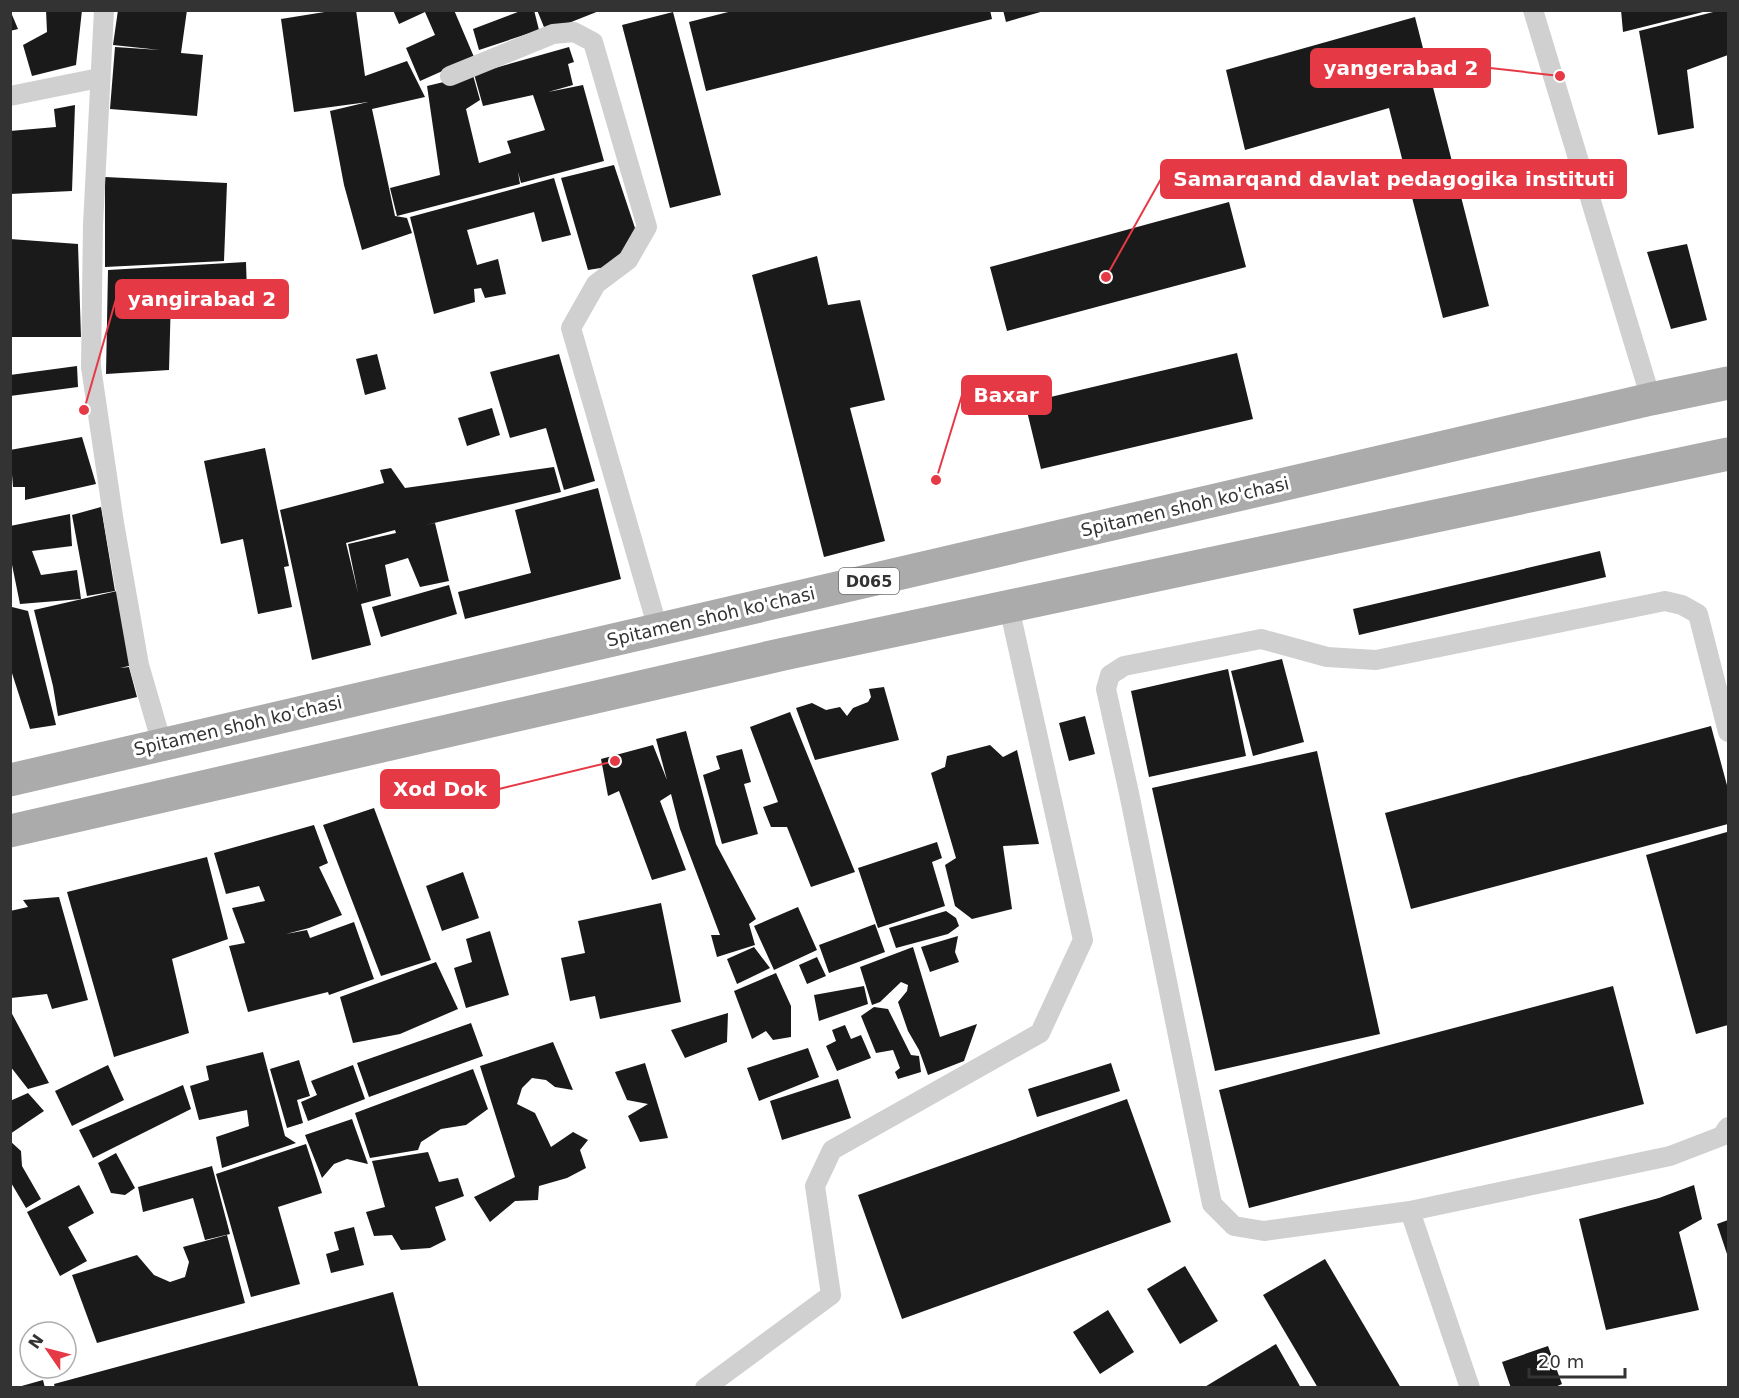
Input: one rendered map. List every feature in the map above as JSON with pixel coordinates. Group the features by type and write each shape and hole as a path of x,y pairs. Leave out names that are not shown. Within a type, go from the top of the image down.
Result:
{"main road":[{"name":"Spitamen shoh ko'chasi","path":"10,780 1728,383"},
{"path":"10,831 773,657 1728,454"}],"lane":[{"path":"104,10 93,225 91,368 114,523 139,665 162,744"},
{"path":"1533,10 1651,399"},
{"path":"450,76 553,34 574,32 593,42 647,227 628,260 596,284 571,328 658,629"},
{"path":"10,96 99,78"},
{"path":"1728,732 1698,614 1682,605 1665,601 1376,660 1327,657 1262,639 1124,666 1110,675 1106,689 1212,1204 1234,1226 1264,1231 1410,1210 1670,1156 1722,1136 1728,1127"},
{"path":"705,1388 831,1296 816,1186 832,1150 1040,1033 1083,940 1009,607"},
{"path":"1410,1210 1470,1388"}],"building":[{"path":"10,10 18,29 10,31"},
{"path":"46,10 82,10 76,65 32,76 23,45 47,32"},
{"path":"118,10 187,10 181,53 203,55 197,116 110,109 115,47 160,50 113,45"},
{"path":"337,10 356,10 365,76 407,61 425,97 372,109 395,216 407,218 412,233 362,250 344,185 330,111 368,102 294,112 281,19"},
{"path":"393,10 454,10 474,57 420,81 406,48 435,35 425,12 399,24"},
{"path":"523,10 534,10 539,30 479,50 473,29"},
{"path":"537,10 599,10 599,11 546,32"},
{"path":"736,10 990,10 992,19 706,91 689,22"},
{"path":"1003,10 1044,10 1044,11 1006,22"},
{"path":"1621,10 1707,10 1707,11 1623,32"},
{"path":"1728,10 1728,55 1687,70 1694,128 1658,135 1639,31"},
{"path":"673,12 721,195 670,208 622,25"},
{"path":"1415,17 1489,306 1443,318 1389,108 1245,150 1226,70"},
{"path":"569,47 574,62 568,64 573,85 548,92 583,85 604,161 521,183 518,172 520,184 397,216 390,188 440,175 427,86 473,75 480,100 466,109 479,163 511,153 507,141 545,130 533,95 483,106 474,74"},
{"path":"75,105 72,191 10,194 10,131 56,127 54,109"},
{"path":"614,165 638,237 613,266 588,270 561,178"},
{"path":"105,177 227,183 224,261 105,267"},
{"path":"554,178 571,235 542,242 534,212 467,230 477,265 498,259 506,294 485,298 481,288 474,289 475,302 434,314 410,217"},
{"path":"1229,202 1246,267 1007,331 990,267"},
{"path":"10,239 78,244 81,337 10,337"},
{"path":"1687,244 1707,320 1671,329 1647,252"},
{"path":"817,256 828,305 860,300 885,400 850,408 885,541 824,557 752,275"},
{"path":"246,262 247,293 171,296 169,370 106,374 108,270"},
{"path":"1237,353 1253,419 1041,469 1025,403"},
{"path":"377,354 386,389 365,395 356,359"},
{"path":"559,354 595,481 564,490 546,428 510,438 490,372"},
{"path":"77,366 78,387 10,396 10,375"},
{"path":"492,408 500,435 467,446 458,418"},
{"path":"82,437 96,484 25,500 25,487 13,487 10,450"},
{"path":"265,448 289,566 284,567 292,607 258,614 243,539 221,544 204,461"},
{"path":"554,467 561,492 426,525 435,523 449,581 420,587 408,558 385,565 391,596 361,604 371,645 312,660 280,510 384,483 380,470 391,468 405,488","holes":["395,530 396,533 348,544 358,593 346,543"]},
{"path":"598,488 621,579 465,619 458,592 531,573 515,510"},
{"path":"101,507 115,591 87,596 72,515"},
{"path":"70,514 72,546 32,551 41,575 77,570 81,599 20,604 10,555 10,526"},
{"path":"1600,551 1606,577 1359,635 1353,609"},
{"path":"449,585 457,614 381,637 372,607"},
{"path":"117,591 133,665 120,668 129,667 137,697 58,716 34,610"},
{"path":"10,608 28,611 56,725 30,729 10,667"},
{"path":"1282,659 1304,742 1253,756 1231,671"},
{"path":"1228,669 1246,756 1149,777 1131,691"},
{"path":"884,687 899,740 815,760 796,708 812,703 826,710 840,707 847,716 853,708 868,702 871,697 869,689"},
{"path":"790,712 855,872 811,887 787,827 771,827 763,807 778,802 750,727"},
{"path":"1085,716 1095,754 1069,761 1059,723"},
{"path":"1711,726 1728,789 1728,824 1411,909 1385,813"},
{"path":"686,731 716,844 756,919 749,924 755,945 717,957 711,935 720,935 680,829 671,794 660,801 686,870 652,880 619,791 608,796 601,759 653,745 667,780 656,739"},
{"path":"990,745 1003,757 1017,750 1039,844 1003,846 1012,909 972,919 955,906 945,865 956,858 931,773 945,767 947,756"},
{"path":"742,749 751,782 744,784 758,834 722,844 703,775 720,769 716,756"},
{"path":"1317,751 1380,1034 1215,1071 1152,788"},
{"path":"374,808 431,960 381,976 323,825"},
{"path":"314,825 328,863 319,867 342,915 286,934 307,930 310,938 354,922 374,979 329,995 328,992 248,1012 229,946 245,943 232,908 265,901 259,886 226,894 214,853"},
{"path":"1727,832 1728,1025 1696,1034 1646,855"},
{"path":"937,842 942,858 932,862 945,906 878,928 858,868"},
{"path":"207,857 228,939 172,959 189,1033 114,1057 67,892"},
{"path":"463,872 479,918 442,931 426,886"},
{"path":"59,897 88,1000 52,1009 47,994 11,998 10,911 28,907 23,900"},
{"path":"661,903 681,1002 600,1019 595,996 570,1001 561,958 585,953 578,921"},
{"path":"798,907 817,950 774,970 754,926"},
{"path":"946,911 956,918 959,926 948,934 896,948 889,928"},
{"path":"875,924 885,952 829,973 819,945"},
{"path":"490,931 509,995 466,1008 454,968 472,962 466,939"},
{"path":"958,936 955,952 959,962 930,972 921,947"},
{"path":"754,947 770,968 737,984 727,959"},
{"path":"913,947 940,1037 977,1024 964,1061 928,1075 898,1002 907,991 908,985 901,982 880,1002 872,1005 860,967"},
{"path":"817,957 826,976 807,984 799,965"},
{"path":"436,962 458,1009 400,1034 353,1043 340,997"},
{"path":"776,973 791,1006 791,1037 773,1040 766,1031 752,1039 734,991"},
{"path":"864,986 868,1004 819,1021 814,995"},
{"path":"1613,986 1644,1104 1249,1208 1219,1090"},
{"path":"874,1007 888,1009 911,1055 919,1056 921,1072 898,1079 895,1072 900,1068 893,1050 876,1053 861,1016"},
{"path":"10,1010 49,1083 28,1089 10,1066"},
{"path":"728,1013 727,1042 685,1058 671,1030"},
{"path":"471,1023 483,1056 369,1097 357,1063"},
{"path":"845,1025 851,1039 861,1035 871,1058 837,1071 826,1046 836,1041 832,1030"},
{"path":"553,1042 573,1090 555,1087 546,1080 532,1078 522,1088 517,1104 535,1113 551,1147 573,1132 588,1140 580,1150 586,1168 567,1178 539,1186 538,1200 515,1201 490,1222 474,1197 515,1177 480,1066"},
{"path":"808,1048 819,1077 759,1101 747,1068"},
{"path":"263,1052 285,1136 296,1143 222,1168 216,1137 249,1126 247,1110 199,1120 190,1086 209,1080 206,1066"},
{"path":"299,1060 310,1096 297,1100 303,1123 287,1128 270,1069"},
{"path":"645,1063 668,1138 640,1142 628,1116 648,1104 627,1100 615,1072"},
{"path":"1111,1063 1120,1091 1037,1117 1028,1089"},
{"path":"108,1065 124,1100 72,1126 55,1091"},
{"path":"353,1065 365,1099 308,1121 301,1102 317,1095 311,1081"},
{"path":"473,1069 488,1109 466,1125 441,1129 421,1142 418,1150 370,1158 355,1113"},
{"path":"838,1079 851,1118 782,1140 770,1101"},
{"path":"183,1085 191,1109 93,1158 79,1130"},
{"path":"28,1093 44,1111 10,1134 10,1101"},
{"path":"1127,1099 1171,1222 902,1319 858,1195"},
{"path":"352,1119 368,1164 347,1159 334,1164 322,1178 305,1135"},
{"path":"10,1141 21,1151 22,1166 41,1199 26,1208 10,1181"},
{"path":"306,1144 322,1193 278,1207 300,1284 251,1297 216,1174"},
{"path":"428,1152 439,1182 458,1178 464,1196 435,1207 446,1240 430,1248 401,1250 392,1235 374,1236 366,1212 385,1207 372,1161"},
{"path":"116,1153 135,1188 125,1195 111,1193 98,1163"},
{"path":"212,1166 230,1234 205,1240 193,1198 143,1212 138,1187"},
{"path":"79,1185 94,1213 68,1227 87,1261 60,1276 27,1212"},
{"path":"1694,1185 1702,1219 1679,1232 1699,1310 1606,1330 1579,1219 1659,1198"},
{"path":"1728,1220 1728,1257 1717,1224"},
{"path":"354,1227 364,1265 331,1273 326,1254 339,1250 334,1232"},
{"path":"227,1235 245,1303 97,1343 72,1275 137,1255 154,1275 170,1282 185,1277 189,1262 183,1247"},
{"path":"1325,1259 1401,1388 1318,1388 1263,1295"},
{"path":"1185,1266 1218,1321 1180,1344 1147,1289"},
{"path":"393,1292 419,1388 55,1388 54,1384 78,1380 78,1377"},
{"path":"1108,1310 1134,1352 1100,1374 1073,1332"},
{"path":"1276,1344 1301,1388 1203,1388"},
{"path":"1548,1346 1562,1384 1553,1388 1511,1388 1502,1362"},
{"path":"43,1380 45,1388 18,1388"}],"place":[{"name":"yangerabad 2","path":"1560,76"},
{"name":"Samarqand davlat pedagogika instituti","path":"1106,277"},
{"name":"yangirabad 2","path":"84,410"},
{"name":"Baxar","path":"936,480"},
{"name":"Xod Dok","path":"615,761"}]}
